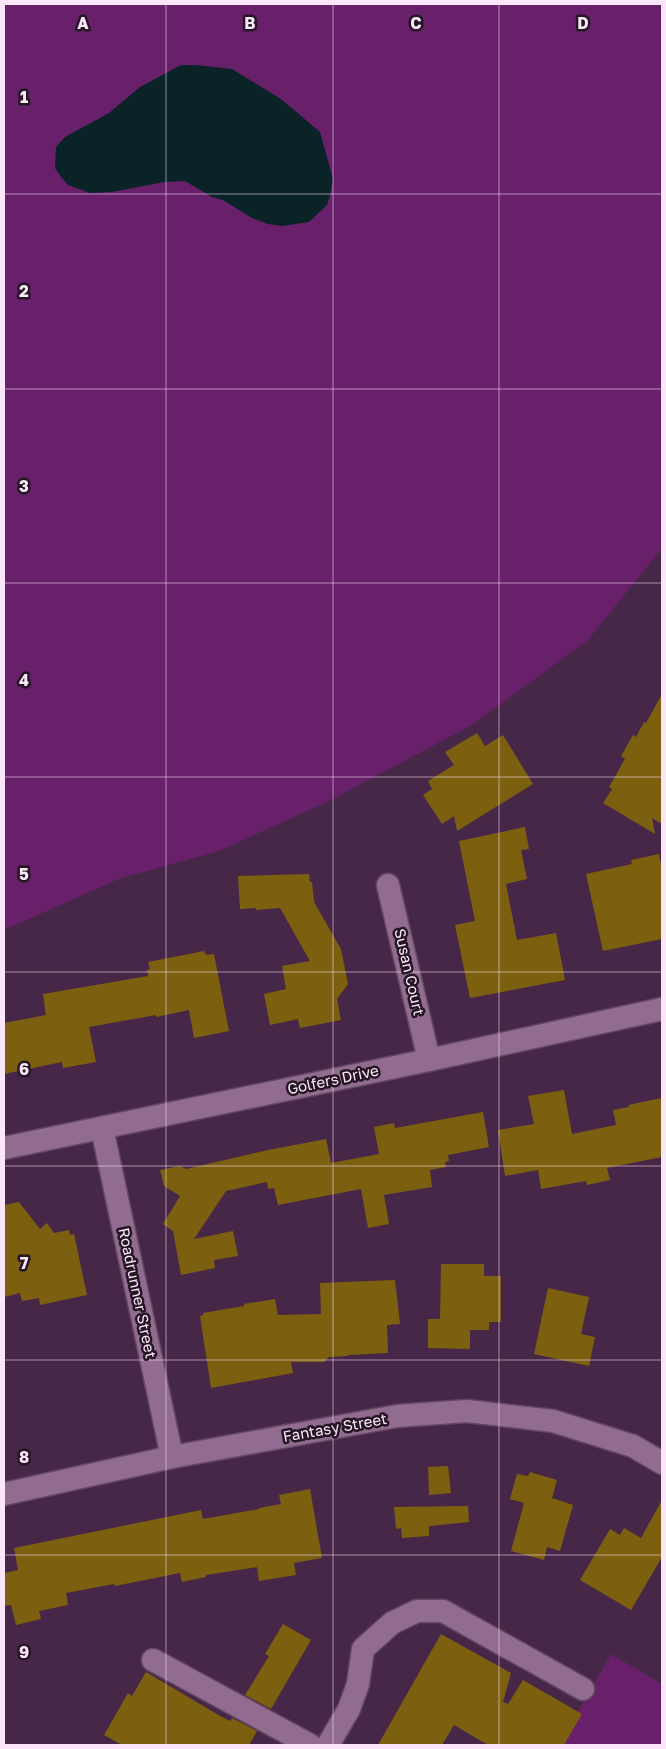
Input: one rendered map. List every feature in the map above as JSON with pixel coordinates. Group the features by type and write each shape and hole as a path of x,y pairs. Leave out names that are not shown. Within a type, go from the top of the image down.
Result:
{"street":[{"name":"Susan Court","path":"388,885 429,1060"},
{"name":"Golfers Drive","path":"4,1148 429,1060 662,1009"},
{"name":"Roadrunner Street","path":"102,1128 172,1457"},
{"name":"Fantasy Street","path":"4,1494 172,1457 397,1416 467,1411 553,1421 633,1446 662,1463"},
{"path":"328,1745 349,1709 358,1684 363,1648 392,1623 417,1611 443,1610 582,1689"},
{"path":"153,1660 310,1745"}],"shaded area":[{"path":"4,4 662,4 662,548 588,640 472,725 329,801 219,851 121,878 4,930"},
{"path":"181,65 232,69 281,99 320,132 333,179 327,205 309,222 282,226 268,224 252,218 223,200 212,197 185,181 164,182 112,192 90,193 68,185 61,177 55,168 56,147 65,137 109,113 140,87"},
{"path":"611,1654 662,1684 662,1745 559,1745"}],"building":[{"path":"662,694 662,824 652,818 655,834 603,803 612,789 609,787 625,759 621,756 633,735 636,737 644,722 646,723"},
{"path":"477,733 485,746 503,735 533,784 457,831 454,816 442,824 423,795 432,789 428,781 454,765 445,752"},
{"path":"525,827 529,849 521,850 527,879 506,884 517,940 556,933 565,980 470,998 455,925 475,921 459,841"},
{"path":"659,854 662,869 662,939 603,951 586,874 632,864 631,860"},
{"path":"309,874 310,882 312,882 314,902 341,949 348,984 337,999 341,1020 300,1028 298,1019 270,1025 264,994 286,989 282,966 310,961 280,908 240,909 238,876"},
{"path":"204,951 206,955 214,954 229,1031 194,1038 189,1010 89,1027 96,1062 63,1068 62,1062 4,1074 4,1023 46,1015 43,994 148,976 147,970 150,969 148,962"},
{"path":"564,1090 572,1134 616,1125 613,1110 662,1098 662,1157 607,1168 610,1180 587,1185 586,1181 541,1189 538,1170 505,1176 498,1130 534,1124 528,1096"},
{"path":"483,1112 489,1147 448,1155 449,1161 445,1162 446,1167 430,1170 432,1187 384,1195 389,1224 368,1228 361,1189 278,1205 274,1188 268,1189 267,1182 226,1191 194,1239 233,1231 238,1256 214,1260 215,1268 181,1275 173,1231 163,1224 180,1196 164,1186 160,1170 180,1166 186,1169 326,1139 331,1163 379,1154 374,1127 394,1123 395,1128"},
{"path":"19,1202 40,1229 47,1223 54,1233 69,1230 70,1235 74,1234 87,1295 40,1305 39,1298 22,1301 20,1293 4,1297 4,1205"},
{"path":"441,1264 484,1264 484,1276 501,1276 501,1322 489,1322 489,1330 470,1330 470,1349 428,1348 428,1319 440,1319"},
{"path":"395,1280 400,1324 387,1325 388,1353 329,1357 324,1362 291,1362 293,1373 211,1388 200,1316 203,1313 275,1299 278,1315 321,1314 320,1283"},
{"path":"548,1288 589,1297 581,1334 595,1337 589,1366 534,1354"},
{"path":"448,1466 451,1493 429,1495 428,1467"},
{"path":"530,1472 557,1480 552,1498 573,1505 560,1551 547,1547 544,1560 511,1551 524,1503 510,1499 517,1474 528,1476"},
{"path":"310,1489 322,1558 294,1563 296,1575 259,1581 257,1567 206,1575 206,1577 182,1582 180,1573 115,1586 114,1584 66,1593 68,1605 39,1611 41,1619 16,1625 11,1605 4,1606 4,1573 18,1570 14,1548 201,1510 203,1519 259,1509 281,1504 279,1495"},
{"path":"662,1500 662,1557 631,1610 580,1580 610,1529 620,1535 624,1528 641,1538"},
{"path":"468,1506 469,1522 429,1526 429,1536 402,1538 401,1528 396,1529 394,1507"},
{"path":"283,1624 311,1640 271,1709 245,1695 269,1656 265,1654"},
{"path":"441,1634 511,1673 503,1702 508,1704 523,1680 582,1714 564,1745 488,1745 454,1725 442,1745 378,1745"},
{"path":"146,1672 222,1717 230,1721 232,1718 257,1731 249,1745 122,1745 104,1735 128,1693 132,1696"}]}
